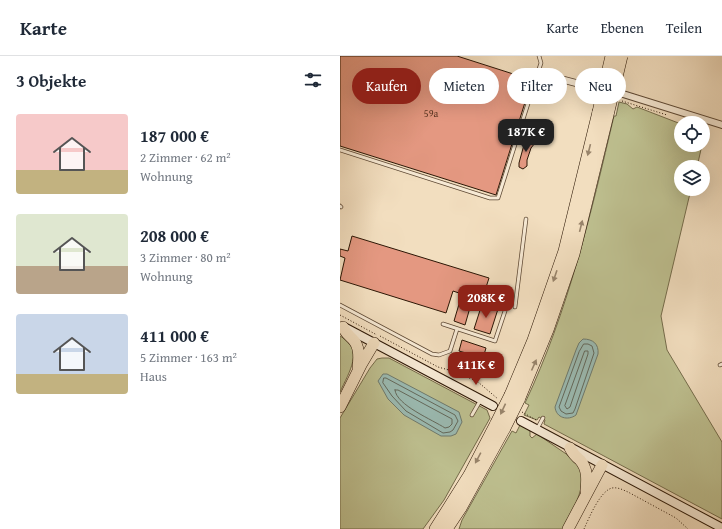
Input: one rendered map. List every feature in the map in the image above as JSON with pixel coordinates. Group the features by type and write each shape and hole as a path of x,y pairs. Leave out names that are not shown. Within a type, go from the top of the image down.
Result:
{"highway":[{"path":"456,529 461,508 501,426 510,398 548,330 574,254 603,114 611,56"},
{"path":"603,114 622,56"},
{"path":"342,326 346,334 356,342 358,371"},
{"path":"340,407 374,343"},
{"path":"441,526 469,475 501,426"},
{"path":"570,448 574,455 584,464 587,478 586,493"},
{"path":"568,529 602,465"},
{"path":"429,529 441,526 461,508"}],"main road":[{"path":"342,326 493,406"},
{"path":"522,421 539,426 570,448 722,528"}],"street":[{"path":"626,95 722,125"}],"lane":[{"path":"340,150 490,198 498,198 541,63 539,56"},
{"path":"515,307 526,219"},
{"path":"340,305 432,354 439,355 450,351 457,329"},
{"path":"443,324 495,341 505,311"},
{"path":"472,415 480,400"},
{"path":"539,426 543,418"}],"path":[{"path":"626,102 668,115"},
{"path":"340,315 438,367 456,372 478,382 495,397 510,398"},
{"path":"521,412 539,426"},
{"path":"584,529 600,498 613,488 621,489 676,518 688,529"}],"green space":[{"path":"619,104 626,104 633,109 637,107 674,121 674,152 700,152 699,160 674,160 674,196 689,196 661,316 667,350 722,442 722,519 544,424 545,420 539,417 537,420 524,415 529,405 525,403 554,334 566,298 587,226 614,116 616,116"},
{"path":"340,336 348,341 352,347 353,361 351,369 340,392"},
{"path":"389,358 487,410 490,418 444,500 423,529 340,529 340,418 370,368 377,359"},
{"path":"520,425 530,430 530,436 532,438 537,434 575,460 580,468 582,476 579,494 576,504 563,529 459,529 462,520 512,431 516,433"}],"water":[{"path":"583,339 590,340 595,343 598,354 576,415 566,418 558,414 555,407 576,350 579,343"},
{"path":"383,374 387,374 459,412 462,422 456,434 451,436 441,436 404,415 388,399 378,381"}],"building":[{"path":"340,56 457,56 494,68 429,68 429,104 499,104 499,69 507,72 507,104 524,104 496,195 340,146"},
{"path":"528,138 532,138 535,143 531,148 527,160 527,166 523,169 519,167 519,163 525,141"},
{"path":"352,236 489,278 482,300 473,297 465,325 454,321 462,294 453,291 446,313 340,280 345,258 340,256 340,249 348,251"},
{"path":"482,304 498,309 490,334 474,329"},
{"path":"462,340 486,348 483,358 459,351"}]}
